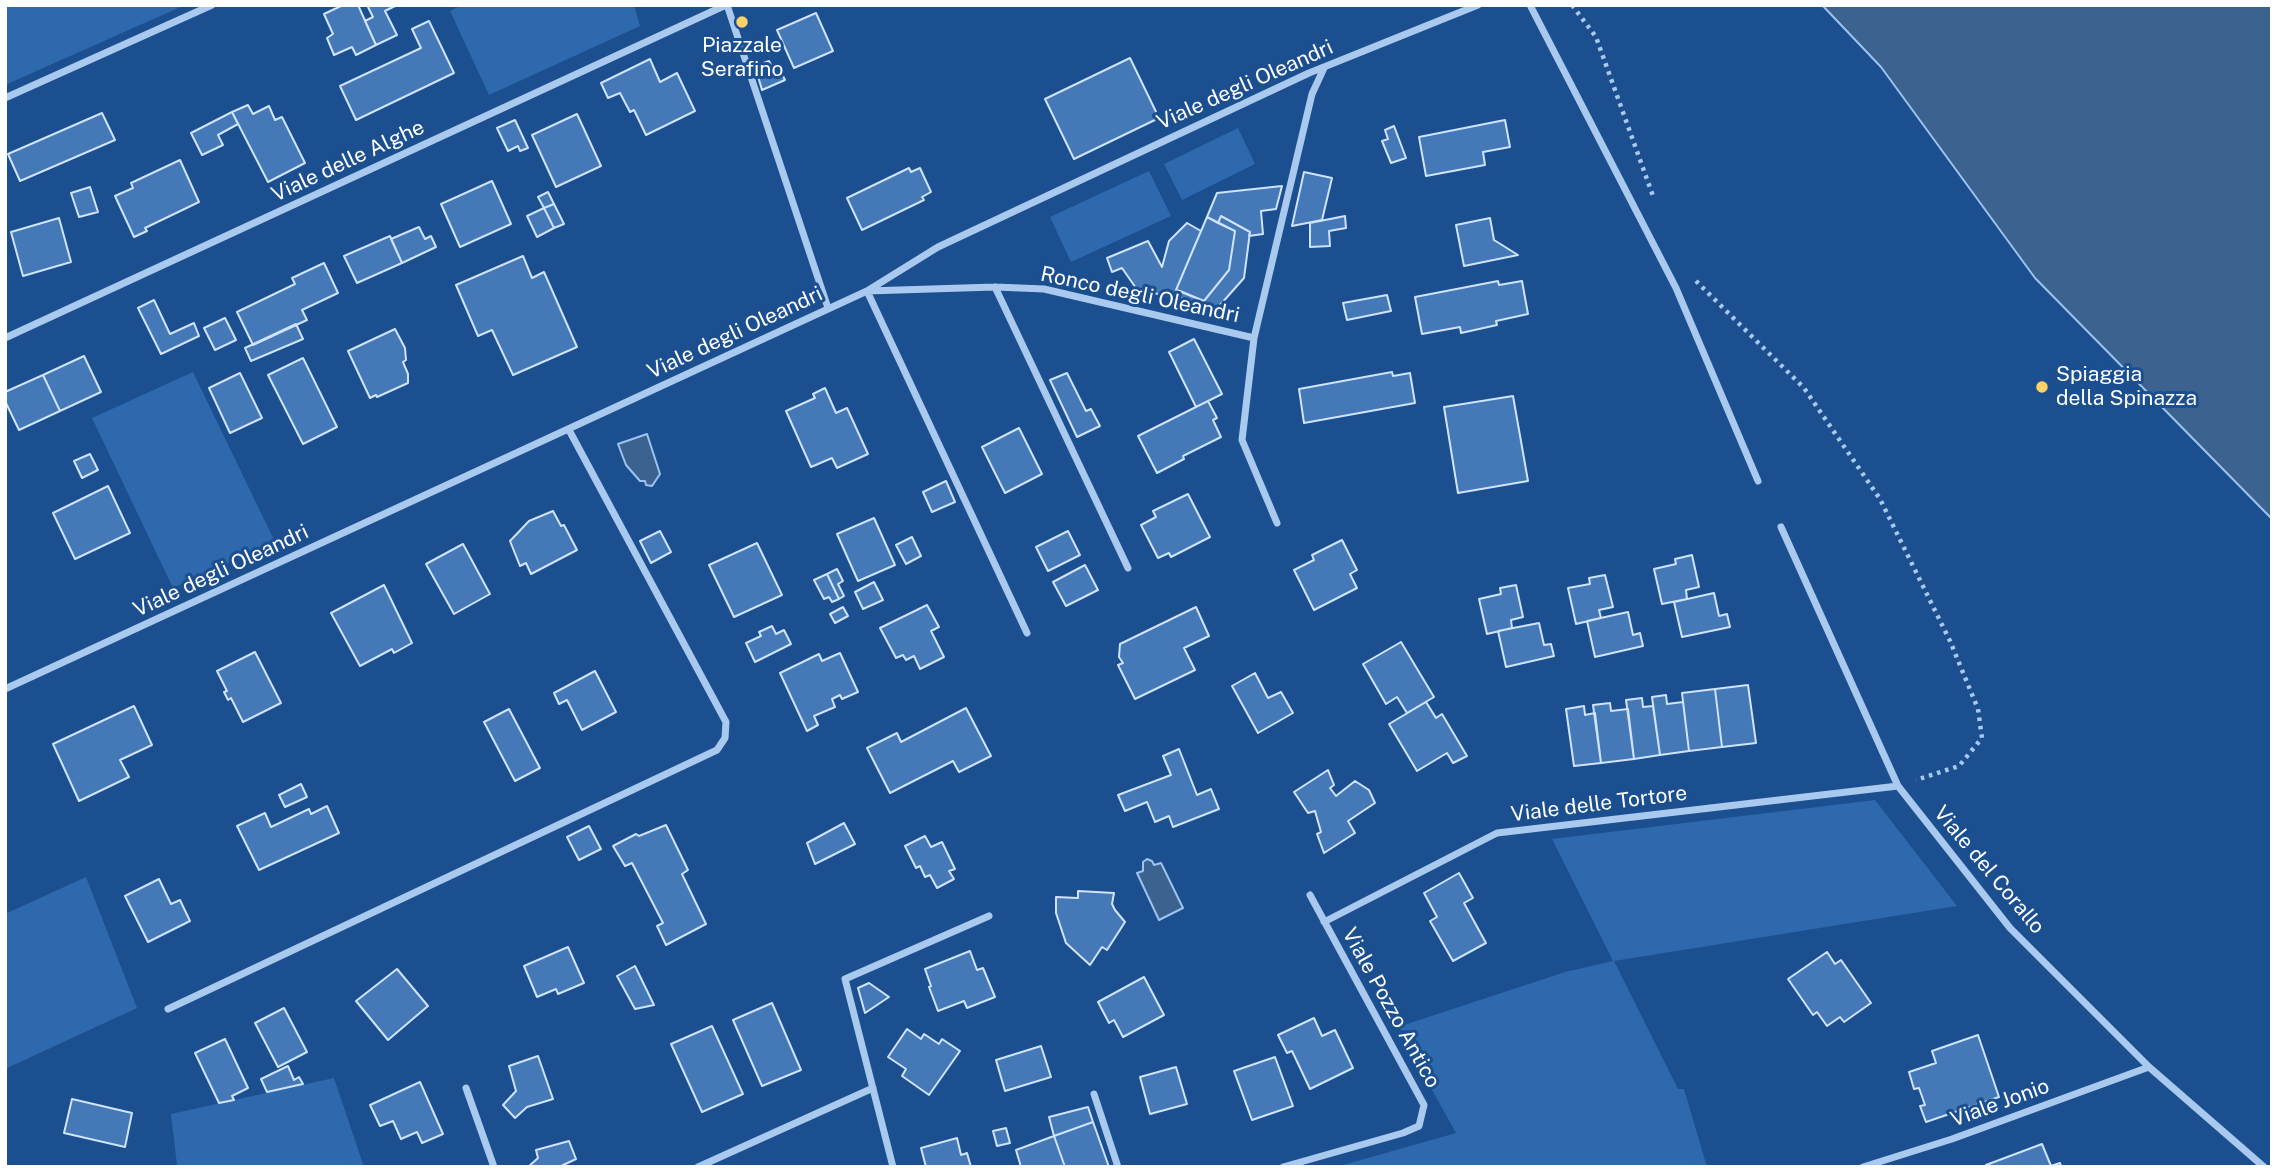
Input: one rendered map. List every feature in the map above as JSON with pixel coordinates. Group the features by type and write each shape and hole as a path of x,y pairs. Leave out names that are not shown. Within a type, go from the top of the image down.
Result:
{"street":[{"path":"5,98 212,5"},
{"path":"727,5 828,308"},
{"name":"Viale delle Alghe","path":"5,338 727,5"},
{"name":"Viale degli Oleandri","path":"5,690 867,291 938,247 1309,73 1478,5"},
{"path":"1530,5 1676,288 1758,481"},
{"path":"1254,338 1312,94 1324,68"},
{"path":"995,287 1128,568"},
{"name":"Ronco degli Oleandri","path":"867,291 995,287 1044,289 1254,338 1242,440 1277,523"},
{"path":"867,291 1027,634"},
{"path":"169,1009 717,750 725,738 726,722 569,430"},
{"name":"Viale del Corallo","path":"1781,527 1898,786 2010,928 2148,1067 2264,1167"},
{"name":"Viale delle Tortore","path":"1324,922 1497,834 1898,786"},
{"name":"Viale Pozzo Antico","path":"1283,1167 1419,1126 1424,1105 1310,895"},
{"path":"893,1167 845,979 989,916"},
{"name":"Viale Jonio","path":"1863,1167 1952,1139 2148,1067"},
{"path":"466,1087 494,1167"},
{"path":"698,1167 873,1088"},
{"path":"1094,1094 1118,1167"}],"path":[{"path":"1572,5 1596,37 1624,109 1656,206"},
{"path":"1689,274 1804,388 1880,499 1950,641 1978,709 1982,738 1959,766 1898,786"}],"shaded area":[{"path":"5,5 185,5 5,85"},
{"path":"462,5 634,5 640,26 489,95 450,11"},
{"path":"1822,5 2272,5 2272,519 2035,278 1881,67"},
{"path":"1238,128 1255,164 1182,200 1164,164"},
{"path":"1149,171 1171,216 1071,262 1050,217"},
{"path":"193,372 275,542 173,588 92,418"},
{"path":"647,434 660,474 652,486 640,481 626,465 618,444"},
{"path":"1875,800 1957,906 1614,961 1678,1089 1684,1089 1707,1167 1336,1167 1456,1133 1415,1059 1420,1047 1412,1031 1400,1030 1398,1027 1565,972 1613,961 1552,839"},
{"path":"1147,859 1154,865 1161,863 1183,908 1159,920 1137,873 1143,871 1143,862"},
{"path":"86,877 137,1008 5,1069 5,914"},
{"path":"334,1078 364,1167 175,1167 177,1165 171,1114"}],"building":[{"path":"343,5 358,5 376,45 356,55 352,47 334,55 327,38 333,34 324,14"},
{"path":"367,5 397,5 385,11 397,35 376,45 365,21 373,17"},
{"path":"816,13 833,51 794,68 777,30"},
{"path":"429,21 454,73 356,120 340,86 421,48 412,29"},
{"path":"1130,58 1159,118 1074,159 1045,99"},
{"path":"650,59 660,82 677,73 695,111 646,135 634,110 630,112 620,93 608,98 601,83"},
{"path":"769,61 775,73 781,72 785,80 762,90 755,66"},
{"path":"248,105 253,114 269,106 275,120 282,117 305,163 268,182 232,112"},
{"path":"232,112 238,124 218,135 223,145 202,155 191,133"},
{"path":"102,113 115,140 20,181 8,154"},
{"path":"577,114 601,166 556,187 532,135"},
{"path":"515,120 528,148 520,151 518,146 508,151 497,128"},
{"path":"1505,120 1510,147 1483,152 1485,165 1426,176 1419,137"},
{"path":"1394,126 1406,158 1391,163 1382,141 1388,139 1385,130"},
{"path":"180,160 199,202 145,228 147,231 134,237 115,196 133,188 131,183"},
{"path":"909,168 911,172 920,168 931,192 922,197 924,200 862,230 847,198"},
{"path":"1304,172 1332,178 1322,220 1292,226"},
{"path":"492,181 511,224 460,247 441,204"},
{"path":"1282,186 1276,209 1261,211 1263,234 1249,236 1250,232 1221,216 1218,223 1207,217 1217,193"},
{"path":"90,187 98,212 79,217 71,193"},
{"path":"548,192 554,204 544,208 538,197"},
{"path":"554,204 564,224 554,228 544,208"},
{"path":"544,208 554,228 537,237 527,216"},
{"path":"1221,216 1250,232 1244,278 1213,313 1178,297 1180,291 1204,301 1229,270 1235,231 1218,223"},
{"path":"1345,216 1346,228 1329,231 1330,246 1310,247 1310,223"},
{"path":"1207,217 1235,231 1229,270 1204,301 1176,290"},
{"path":"59,218 71,262 23,276 11,232"},
{"path":"1490,218 1494,240 1518,255 1464,266 1456,225"},
{"path":"1187,223 1201,231 1176,290 1180,291 1178,297 1138,291 1122,268 1112,272 1107,258 1148,241 1162,267 1169,241"},
{"path":"419,227 425,239 431,236 436,247 402,263 391,239"},
{"path":"390,236 402,263 357,283 344,256"},
{"path":"523,256 532,278 544,272 577,347 513,375 492,330 478,336 456,285"},
{"path":"324,263 338,293 302,310 307,320 253,345 237,312 295,284 292,278"},
{"path":"1498,281 1499,285 1522,281 1528,314 1496,321 1497,325 1461,333 1460,327 1422,334 1415,297"},
{"path":"1387,295 1391,311 1347,320 1343,303"},
{"path":"154,300 170,334 194,323 199,336 161,354 138,308"},
{"path":"225,318 236,340 215,350 204,328"},
{"path":"296,324 303,339 251,361 245,348"},
{"path":"395,329 405,348 406,360 403,362 408,383 370,398 348,351"},
{"path":"1194,339 1222,394 1196,407 1169,352"},
{"path":"84,356 101,392 60,411 43,375"},
{"path":"303,358 337,427 303,444 268,375"},
{"path":"1392,372 1393,376 1410,373 1415,403 1304,423 1299,389"},
{"path":"240,373 262,418 230,433 209,388"},
{"path":"1067,373 1086,411 1091,409 1100,426 1077,437 1050,380"},
{"path":"43,375 60,411 19,430 5,401 5,392"},
{"path":"825,388 836,413 847,408 868,454 837,468 832,458 811,467 786,411 815,398 813,394"},
{"path":"1513,396 1528,481 1458,493 1444,407"},
{"path":"1208,401 1217,418 1213,420 1221,437 1157,473 1138,436"},
{"path":"1019,428 1042,474 1005,493 982,447"},
{"path":"90,454 98,470 82,478 74,461"},
{"path":"946,481 955,502 932,512 923,492"},
{"path":"108,486 130,533 75,559 53,513"},
{"path":"1188,494 1210,537 1171,557 1169,553 1158,558 1141,525 1156,517 1153,511"},
{"path":"553,511 577,550 531,574 526,563 520,566 510,541 529,521"},
{"path":"874,518 895,565 858,581 837,534"},
{"path":"660,531 671,552 651,563 640,541"},
{"path":"1068,531 1080,555 1048,571 1036,547"},
{"path":"912,537 921,556 906,564 896,545"},
{"path":"1342,540 1357,570 1350,574 1357,588 1314,610 1294,570 1314,560 1312,555"},
{"path":"757,543 782,595 734,617 709,565"},
{"path":"463,544 490,594 454,614 426,564"},
{"path":"1692,555 1699,587 1686,590 1687,599 1662,604 1654,569 1676,564 1675,559"},
{"path":"1085,565 1098,590 1066,606 1053,582"},
{"path":"837,569 843,581 838,584 844,596 839,599 827,574"},
{"path":"827,574 839,599 832,602 829,597 824,599 814,580"},
{"path":"1605,575 1613,607 1599,610 1601,618 1576,624 1568,588 1590,584 1589,578"},
{"path":"874,582 883,600 863,609 855,592"},
{"path":"384,585 412,643 394,653 392,649 360,666 331,613"},
{"path":"1516,585 1523,617 1511,620 1512,628 1487,634 1479,599 1501,594 1500,588"},
{"path":"1714,593 1719,616 1727,614 1730,627 1682,637 1674,602"},
{"path":"927,605 939,627 931,631 944,657 920,669 914,656 906,660 903,655 896,658 880,628"},
{"path":"843,607 848,616 835,623 830,614"},
{"path":"1196,607 1209,636 1184,648 1195,670 1135,699 1118,665 1123,663 1119,657 1120,644"},
{"path":"1628,612 1633,635 1640,633 1643,646 1595,657 1587,621"},
{"path":"1539,623 1544,645 1551,644 1554,656 1506,667 1498,631"},
{"path":"772,626 776,634 784,630 791,644 755,662 746,643 761,636 759,632"},
{"path":"1401,642 1434,697 1407,713 1397,697 1386,704 1363,664"},
{"path":"255,652 281,703 243,722 231,698 228,700 224,692 227,691 217,671"},
{"path":"840,653 858,692 842,699 840,695 832,699 835,707 814,716 818,725 807,731 780,673 819,654 822,661"},
{"path":"595,671 616,712 582,730 567,700 559,704 554,693"},
{"path":"1255,673 1268,698 1281,692 1293,713 1258,733 1232,686"},
{"path":"1748,685 1756,743 1722,747 1715,689"},
{"path":"1715,689 1722,747 1689,751 1682,693"},
{"path":"1666,695 1667,704 1683,702 1689,751 1660,755 1652,697"},
{"path":"1642,698 1643,707 1653,706 1660,755 1634,759 1626,700"},
{"path":"1426,702 1436,718 1442,714 1467,756 1453,763 1447,753 1417,771 1389,724"},
{"path":"1610,703 1611,711 1628,709 1634,759 1601,763 1593,705"},
{"path":"134,706 152,745 120,760 129,777 79,801 53,744"},
{"path":"1584,706 1585,715 1595,713 1601,763 1574,766 1566,709"},
{"path":"966,708 991,756 959,772 953,761 890,793 867,748 897,733 901,742"},
{"path":"509,709 540,768 515,781 484,722"},
{"path":"1179,749 1197,795 1211,789 1219,809 1173,827 1169,816 1155,822 1147,802 1125,811 1118,795 1171,775 1163,756"},
{"path":"1328,770 1334,785 1330,788 1336,796 1355,781 1369,790 1375,803 1348,821 1355,833 1324,853 1317,834 1321,832 1315,811 1308,813 1294,792"},
{"path":"301,784 307,797 285,807 279,795"},
{"path":"327,806 339,833 259,870 237,826 265,813 271,827 309,809 311,814"},
{"path":"844,823 855,844 815,864 807,843"},
{"path":"666,825 688,870 682,874 706,924 666,945 657,926 663,923 632,863 625,866 613,846 636,834 639,836"},
{"path":"589,826 601,849 579,860 567,837"},
{"path":"925,836 931,847 942,842 955,869 949,871 954,879 937,888 930,875 925,877 920,866 916,868 905,846"},
{"path":"1459,873 1473,898 1464,903 1486,943 1453,961 1430,921 1437,917 1424,893"},
{"path":"159,879 171,904 180,900 190,921 148,942 125,896"},
{"path":"1078,891 1114,893 1112,904 1125,922 1107,950 1102,947 1090,965 1066,943 1056,913 1056,897 1078,898"},
{"path":"568,947 584,983 558,994 556,989 537,997 524,966"},
{"path":"970,951 977,970 983,968 995,997 967,1008 964,1001 938,1011 925,969"},
{"path":"1827,952 1835,964 1841,960 1871,1003 1844,1022 1840,1017 1827,1026 1817,1012 1813,1015 1788,979"},
{"path":"635,966 654,1005 635,1009 617,976"},
{"path":"397,969 428,1006 388,1040 356,1001"},
{"path":"1144,977 1164,1015 1123,1037 1114,1020 1109,1023 1098,1002"},
{"path":"869,983 889,997 865,1013 858,988"},
{"path":"772,1003 801,1070 762,1086 733,1020"},
{"path":"284,1008 307,1052 278,1067 255,1023"},
{"path":"1314,1018 1322,1036 1335,1030 1353,1068 1310,1089 1292,1051 1287,1053 1278,1035"},
{"path":"712,1026 743,1094 702,1112 671,1044"},
{"path":"907,1029 921,1039 924,1034 939,1044 942,1039 960,1051 929,1095 902,1076 906,1069 888,1057"},
{"path":"1978,1035 1999,1097 1926,1122 1920,1106 1925,1105 1919,1088 1914,1089 1909,1072 1936,1063 1932,1051"},
{"path":"225,1039 248,1088 232,1096 234,1100 219,1103 195,1053"},
{"path":"1041,1046 1051,1077 1005,1091 996,1060"},
{"path":"538,1056 553,1099 527,1107 515,1118 503,1105 516,1091 509,1066"},
{"path":"1275,1057 1293,1106 1252,1120 1234,1071"},
{"path":"288,1066 294,1080 299,1077 303,1084 267,1092 261,1079"},
{"path":"1176,1067 1187,1104 1150,1114 1140,1077"},
{"path":"420,1082 443,1134 422,1143 417,1132 401,1139 393,1121 380,1126 370,1105"},
{"path":"72,1099 132,1113 125,1147 64,1133"},
{"path":"1088,1107 1093,1122 1054,1136 1049,1117"},
{"path":"1093,1122 1109,1167 1065,1167 1054,1136"},
{"path":"1006,1128 1010,1143 997,1146 993,1131"},
{"path":"1054,1136 1065,1167 1021,1167 1016,1150"},
{"path":"957,1138 961,1155 967,1153 971,1167 926,1167 921,1148"},
{"path":"569,1141 576,1159 559,1167 528,1167 538,1158 536,1150"},
{"path":"2042,1144 2051,1166 2060,1163 2061,1167 1986,1165"}],"place":[{"name":"Piazzale Serafino","path":"742,22"},
{"name":"Spiaggia della Spinazza","path":"2042,387"}]}
